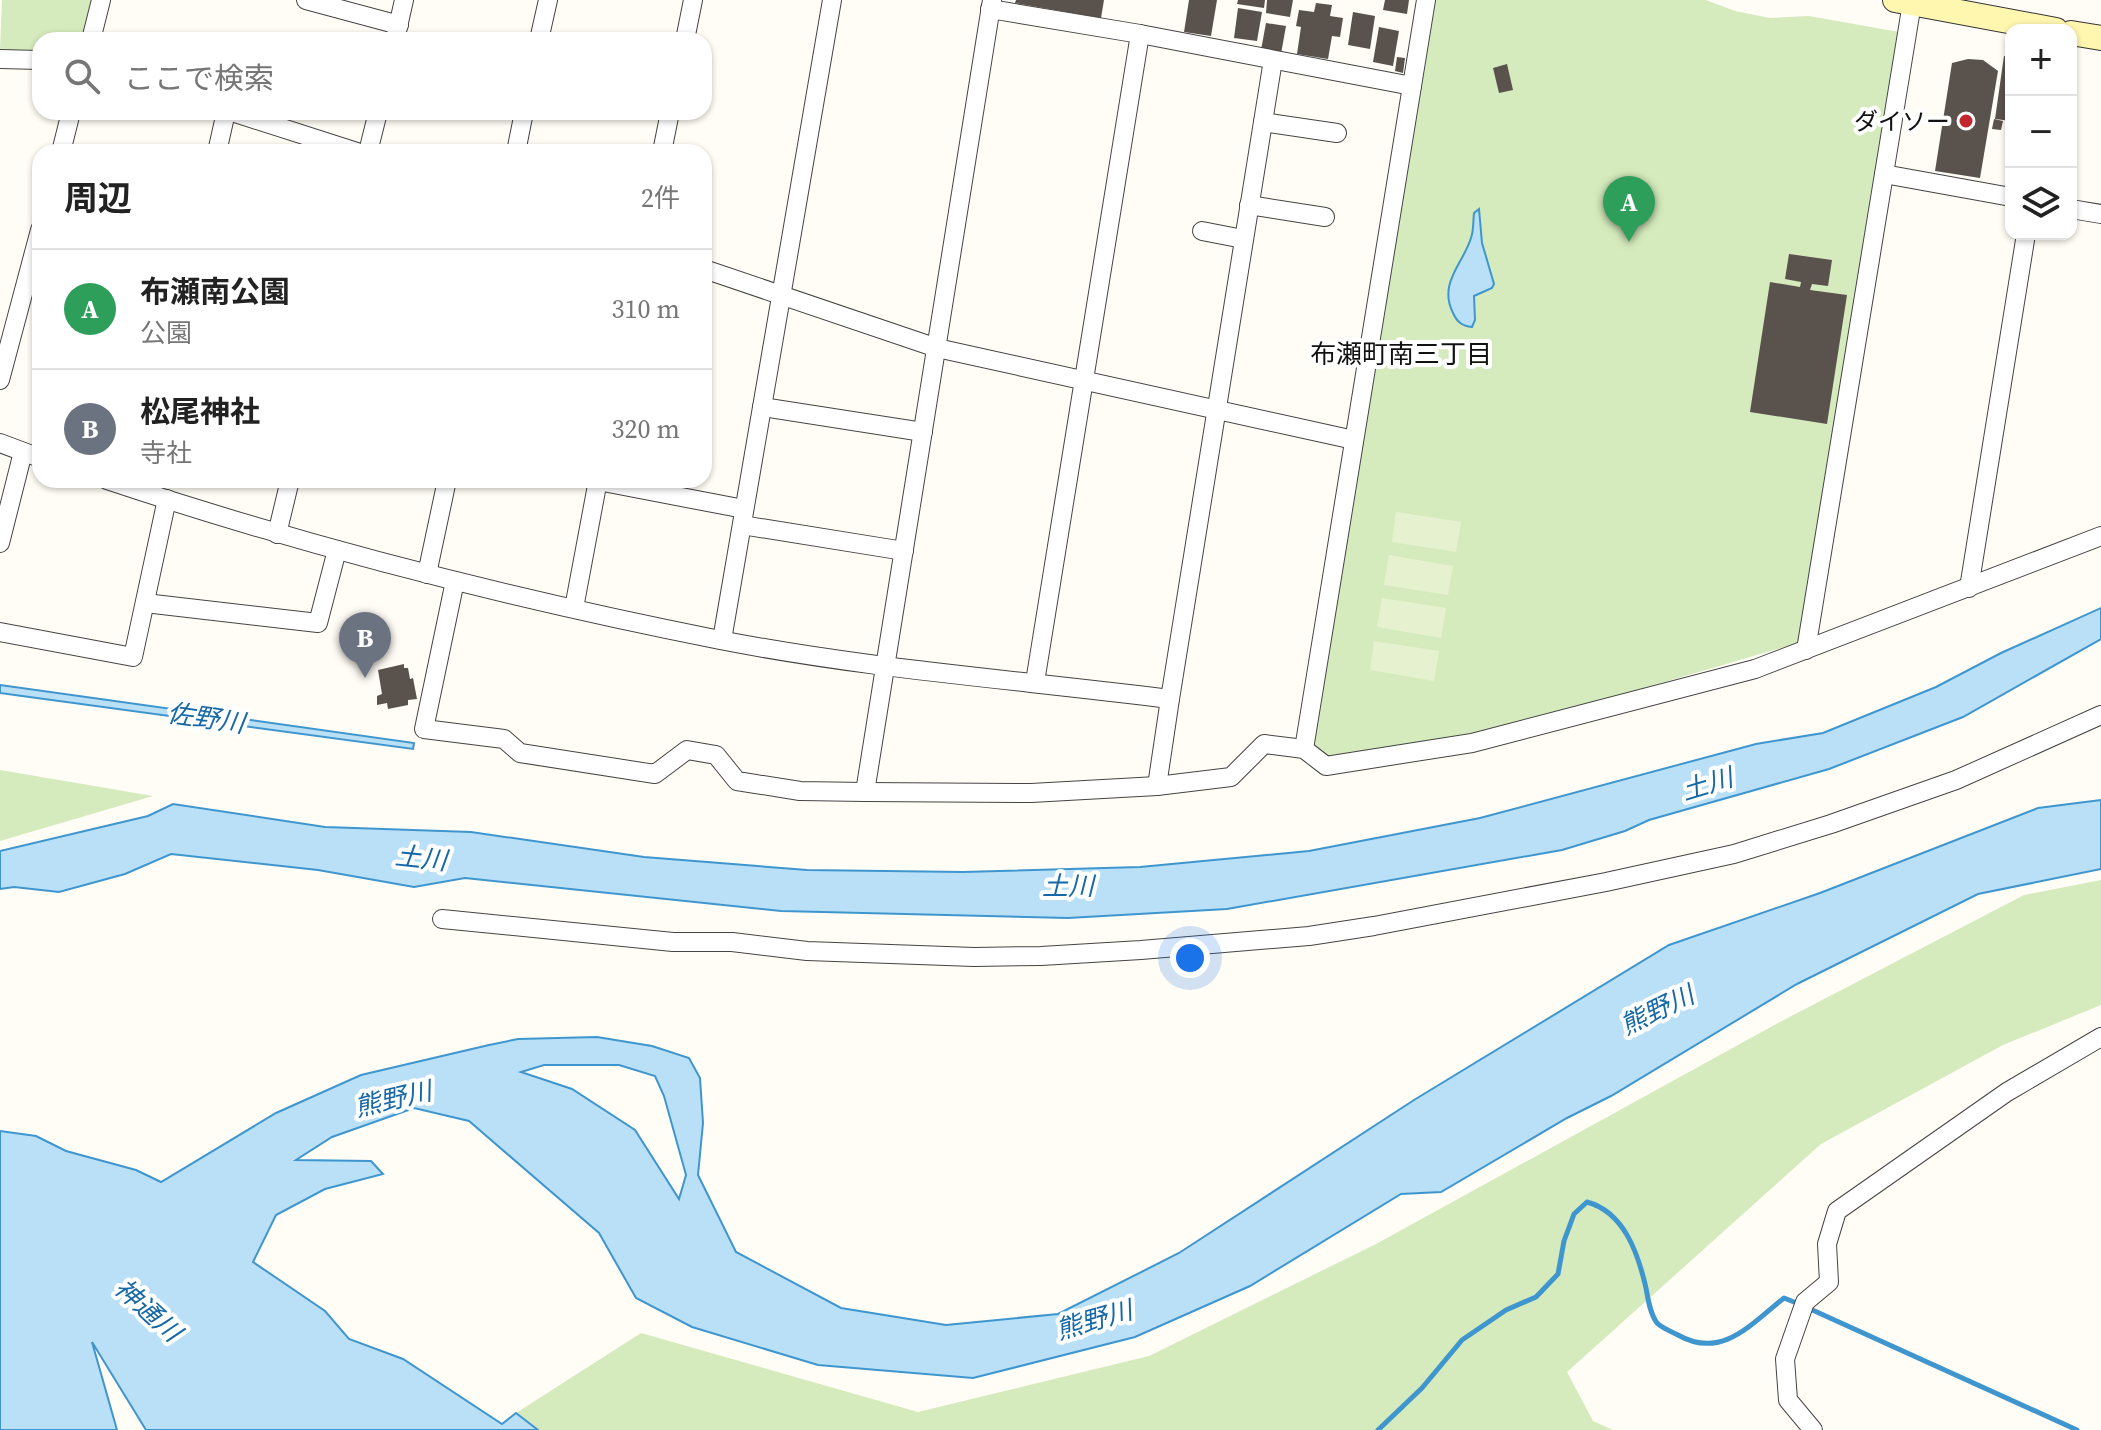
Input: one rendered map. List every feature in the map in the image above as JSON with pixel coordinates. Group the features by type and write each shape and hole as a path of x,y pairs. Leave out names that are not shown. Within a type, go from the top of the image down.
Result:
{"street":[{"path":"93,32 101,0"},
{"path":"306,0 397,32 404,0"},
{"path":"541,32 548,0"},
{"path":"687,32 693,0"},
{"path":"722,640 832,0"},
{"path":"1304,749 1426,0"},
{"path":"1806,650 1874,205 1884,174 1903,2 2023,24"},
{"path":"865,792 991,4 1412,86"},
{"path":"1035,682 1140,34"},
{"path":"2077,34 2101,38"},
{"path":"0,59 32,60"},
{"path":"1157,786 1273,60"},
{"path":"63,144 69,120"},
{"path":"219,144 227,120"},
{"path":"255,120 331,144"},
{"path":"370,144 376,120"},
{"path":"518,144 522,120"},
{"path":"664,144 668,120"},
{"path":"1263,122 1337,133"},
{"path":"1884,174 2005,196"},
{"path":"1249,205 1325,217"},
{"path":"2077,210 2101,214"},
{"path":"1202,231 1243,239"},
{"path":"1969,588 2025,240"},
{"path":"0,380 32,260"},
{"path":"712,272 937,348 1354,440"},
{"path":"762,407 923,432"},
{"path":"0,443 32,455 0,543"},
{"path":"144,488 167,499 277,534 427,574 722,640 885,667 1170,699"},
{"path":"277,534 288,488"},
{"path":"427,574 445,488"},
{"path":"574,608 597,488"},
{"path":"626,488 743,517 904,551"},
{"path":"0,632 133,657 167,499"},
{"path":"455,581 424,729 504,739 520,753 655,774 687,750 716,755 737,781 800,791 1031,793 1157,786 1231,777 1264,744 1304,749 1326,766 1447,742 1472,743 1570,711 1693,678 1755,669 2101,536"},
{"path":"145,603 318,623 337,550"},
{"path":"442,919 673,942 732,942 807,951 974,957 1127,951 1309,936 1575,888 1734,854 1956,780 2101,715"},
{"path":"1813,1430 1788,1400 1785,1359 1805,1302 1829,1282 1827,1244 1837,1211 2007,1092 2101,1037"}],"green space":[{"path":"2,0 93,0 85,32 32,32 32,52 0,50"},
{"path":"1435,0 1706,0 1735,11 1770,18 1809,16 1899,32 1798,643 1565,711 1432,742 1328,759 1316,750 1312,741"},
{"path":"1396,512 1461,522 1456,552 1392,542"},
{"path":"1389,555 1453,566 1448,595 1384,585"},
{"path":"1382,598 1446,608 1441,638 1377,627"},
{"path":"1374,641 1439,651 1434,681 1370,670"},
{"path":"0,770 153,796 0,841"},
{"path":"2101,880 2101,1005 2003,1045 1821,1144 1567,1372 1593,1421 1613,1430 538,1430 516,1413 641,1333 918,1412 1149,1356 1376,1244 1778,1023 2024,895"}],"water":[{"path":"1479,209 1482,243 1494,284 1492,288 1474,296 1475,320 1472,327 1456,319 1448,292 1453,274 1471,238 1474,213"},
{"name":"土川","path":"2101,608 2101,639 1963,717 1829,769 1649,820 1625,831 1562,850 1227,909 1068,918 781,911 465,878 414,887 318,870 171,854 125,874 59,892 14,887 0,889 0,851 148,816 173,804 325,827 471,832 644,857 807,870 963,872 1140,867 1309,851 1480,818 1756,744 1823,733 1936,687 2001,653"},
{"name":"佐野川","path":"0,685 414,743 413,749 0,693"},
{"path":"2101,800 2101,869 1978,894 1797,984 1611,1096 1567,1118 1441,1192 1401,1194 1250,1286 1135,1337 973,1378 818,1365 692,1327 636,1298 599,1233 469,1121 414,1108 332,1137 296,1160 371,1161 383,1174 325,1189 276,1215 253,1262 325,1311 349,1339 403,1359 502,1424 516,1413 538,1430 146,1430 92,1342 117,1430 0,1430 0,1131 36,1136 66,1151 136,1170 161,1182 276,1113 361,1075 518,1039 597,1037 652,1046 689,1058 700,1078 703,1123 698,1175 736,1252 841,1308 946,1325 1058,1314 1179,1253 1414,1100 1669,945 1820,893 2038,808","holes":["544,1065 619,1065 655,1076 664,1096 686,1175 679,1199 635,1130 572,1089 521,1072"]}],"building":[{"path":"1016,0 1104,0 1101,18 1015,3"},
{"path":"1189,0 1217,0 1211,36 1184,32"},
{"path":"1238,0 1265,0 1264,8 1237,4"},
{"path":"1267,0 1293,0 1290,17 1266,13"},
{"path":"1385,0 1409,0 1407,14 1383,10"},
{"path":"1316,3 1332,5 1330,16 1343,18 1340,37 1332,36 1328,59 1297,54 1301,27 1296,26 1299,10 1314,12"},
{"path":"1238,8 1262,12 1257,41 1234,38"},
{"path":"1353,12 1375,16 1370,49 1348,45"},
{"path":"1266,23 1286,26 1281,54 1261,50"},
{"path":"1379,27 1399,31 1393,66 1373,62"},
{"path":"2004,56 2005,56 2005,120 1995,119"},
{"path":"1397,57 1405,58 1403,73 1395,71"},
{"name":"ダイソー","path":"1968,59 1983,60 1998,71 1980,178 1935,171 1952,63"},
{"path":"1507,64 1513,90 1499,93 1493,68"},
{"path":"1994,119 2003,121 2001,130 1992,129"},
{"path":"1789,254 1832,260 1828,286 1812,284 1810,290 1847,295 1827,424 1750,412 1770,282 1800,287 1801,282 1785,279"},
{"path":"404,664 410,679 413,678 417,699 408,700 408,705 388,709 387,703 377,705 377,696 382,694 378,670"}],"waterway":[{"path":"1378,1430 1422,1388 1462,1340 1506,1310 1536,1297 1558,1274 1564,1241 1574,1214 1587,1202 1600,1207 1620,1224 1639,1261 1653,1315 1657,1323 1670,1331 1694,1342 1722,1341 1748,1328 1784,1298 1799,1304"},
{"path":"1808,1308 2077,1430"}],"place":[{"name":"ダイソー","path":"1966,121"},
{"name":"布瀬南公園","path":"1629,242"},
{"name":"松尾神社","path":"365,678"}],"district":[{"name":"布瀬町南三丁目","path":"1401,354"}],"water label":[{"name":"熊野川","path":"1657,1010"},
{"name":"熊野川","path":"393,1099"},
{"name":"神通川","path":"148,1310"},
{"name":"熊野川","path":"1094,1320"}]}
